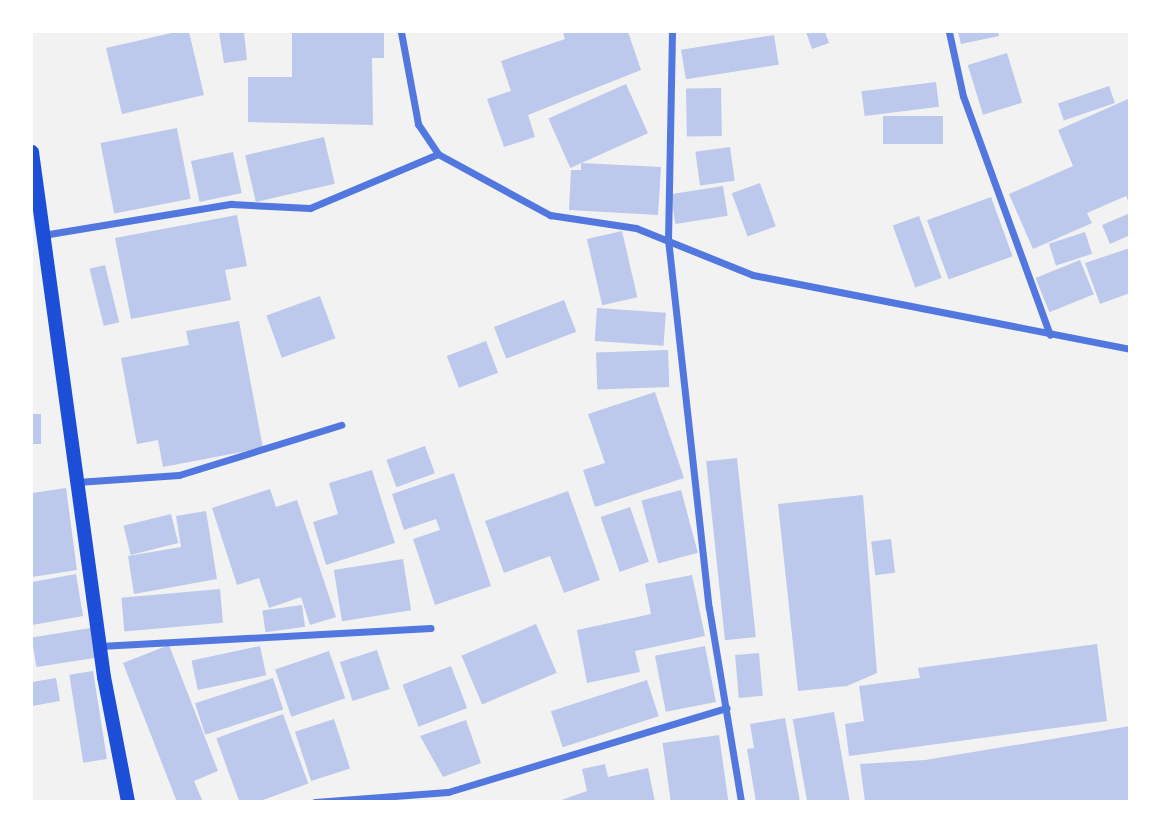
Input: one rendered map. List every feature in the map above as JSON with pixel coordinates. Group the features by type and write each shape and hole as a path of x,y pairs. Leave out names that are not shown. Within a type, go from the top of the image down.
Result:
{"main road":[{"path":"32,152 99,646 128,802"}],"street":[{"path":"401,32 418,124 438,154 550,215 668,239 753,275 1129,349"},
{"path":"672,32 668,239 708,596 741,802"},
{"path":"949,32 963,96 1050,335"},
{"path":"42,235 231,204 310,208 438,154"},
{"path":"76,482 179,475 341,425"},
{"path":"99,646 430,628"},
{"path":"315,802 448,792 727,708"}],"building":[{"path":"176,32 189,32 204,95 122,114 106,48"},
{"path":"219,32 244,32 247,60 224,63"},
{"path":"292,32 384,32 384,58 372,58 373,125 248,122 248,77 292,77"},
{"path":"563,32 628,32 641,70 528,115 535,137 504,147 487,99 511,91 501,61 565,39"},
{"path":"806,32 825,32 829,43 812,49"},
{"path":"958,32 998,32 999,36 961,44"},
{"path":"774,35 779,65 686,79 681,50"},
{"path":"1007,53 1022,103 983,115 968,65"},
{"path":"936,82 939,107 865,116 862,91"},
{"path":"626,84 648,133 570,168 548,119"},
{"path":"1109,86 1115,103 1064,121 1058,104"},
{"path":"721,88 722,136 687,137 686,89"},
{"path":"1128,99 1130,205 1126,196 1087,213 1092,223 1033,249 1009,194 1073,166 1058,130"},
{"path":"883,116 943,116 943,144 883,144"},
{"path":"177,128 191,199 114,214 100,143"},
{"path":"324,137 335,184 256,202 245,155"},
{"path":"730,147 735,181 700,186 695,152"},
{"path":"233,152 242,193 200,202 191,161"},
{"path":"581,163 661,167 658,215 569,210 571,170 581,170"},
{"path":"760,183 776,226 748,236 732,193"},
{"path":"723,186 728,216 675,224 671,194"},
{"path":"991,197 1013,256 949,279 927,220"},
{"path":"1130,213 1130,235 1110,244 1102,225"},
{"path":"237,215 247,266 225,270 231,300 131,319 115,238"},
{"path":"919,216 942,278 915,288 893,226"},
{"path":"622,231 637,297 602,305 587,239"},
{"path":"1085,232 1092,254 1056,266 1049,244"},
{"path":"1130,248 1130,293 1100,304 1085,263"},
{"path":"1080,260 1094,294 1049,312 1035,278"},
{"path":"105,265 119,322 104,326 89,269"},
{"path":"320,296 335,338 282,358 266,315"},
{"path":"564,300 576,332 506,359 494,327"},
{"path":"597,308 666,313 664,346 595,341"},
{"path":"239,321 263,448 163,467 158,440 137,444 121,358 189,345 186,331"},
{"path":"486,341 498,373 459,388 447,356"},
{"path":"668,350 669,387 597,389 596,353"},
{"path":"655,392 684,478 595,507 583,470 605,463 588,414"},
{"path":"32,414 41,414 41,444 32,444"},
{"path":"425,446 435,473 396,487 386,460"},
{"path":"737,458 756,637 725,640 706,461"},
{"path":"372,470 395,543 326,565 313,522 338,514 329,483"},
{"path":"454,473 491,586 435,605 413,539 440,530 436,519 404,530 392,494"},
{"path":"66,488 77,570 32,577 32,493"},
{"path":"270,489 276,507 297,500 336,617 310,625 301,597 269,608 259,578 237,585 212,508"},
{"path":"681,490 698,553 658,563 641,501"},
{"path":"568,491 600,580 564,593 550,556 504,573 485,521"},
{"path":"863,495 877,673 847,686 798,691 778,504"},
{"path":"630,507 649,562 620,572 601,517"},
{"path":"206,511 217,579 134,594 128,556 181,547 176,516"},
{"path":"171,514 178,543 131,555 123,526"},
{"path":"891,539 895,573 875,575 871,541"},
{"path":"403,559 411,610 342,621 334,570"},
{"path":"76,574 83,616 32,625 32,582"},
{"path":"692,575 705,636 635,651 640,672 587,683 577,630 651,614 645,584"},
{"path":"220,589 223,623 124,631 121,598"},
{"path":"302,605 305,627 265,632 262,611"},
{"path":"536,624 557,673 482,704 461,656"},
{"path":"91,628 96,658 36,667 32,637"},
{"path":"1097,644 1107,721 849,756 845,724 864,721 859,686 920,678 918,668"},
{"path":"169,645 218,771 194,781 203,802 177,802 123,663"},
{"path":"260,646 266,675 198,690 192,661"},
{"path":"705,646 716,702 666,712 655,656"},
{"path":"377,650 390,689 353,701 340,662"},
{"path":"329,651 345,698 291,717 275,670"},
{"path":"759,653 763,696 739,698 735,655"},
{"path":"451,666 467,708 419,727 402,685"},
{"path":"93,671 107,759 83,763 69,675"},
{"path":"56,678 60,701 32,706 32,682"},
{"path":"273,678 283,709 205,735 195,703"},
{"path":"647,680 659,716 563,747 551,711"},
{"path":"834,712 850,802 807,802 793,719"},
{"path":"283,714 308,784 258,802 239,802 216,738"},
{"path":"785,718 800,802 756,802 747,749 754,748 750,724"},
{"path":"334,719 350,768 311,781 295,732"},
{"path":"466,720 481,763 443,777 420,736"},
{"path":"1130,726 1130,802 865,802 860,764 925,760"},
{"path":"719,735 728,802 671,802 663,743"},
{"path":"605,764 608,777 648,768 655,802 556,802 587,791 582,769"}]}
